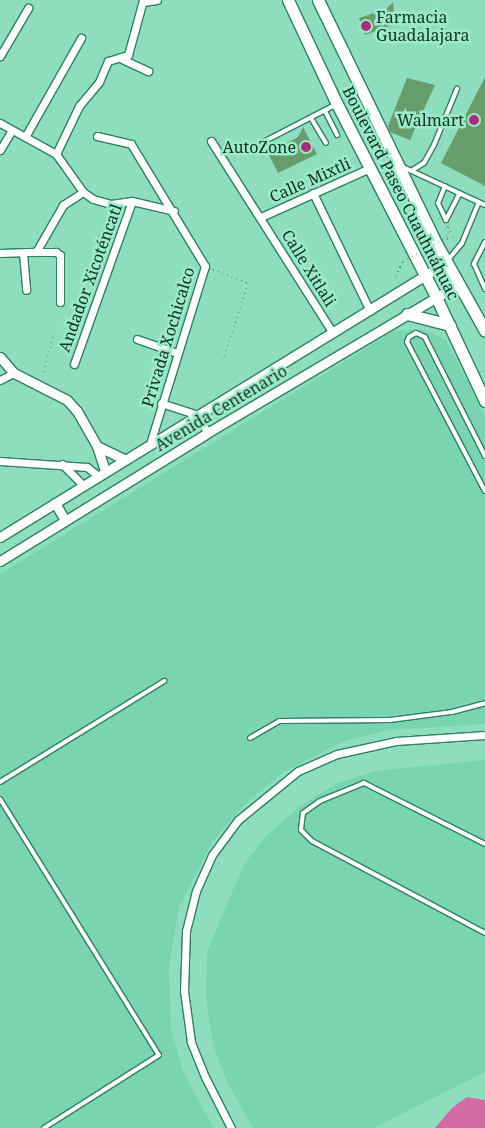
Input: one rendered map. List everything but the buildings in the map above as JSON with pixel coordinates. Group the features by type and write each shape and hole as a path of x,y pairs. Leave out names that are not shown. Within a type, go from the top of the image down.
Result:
{"main road":[{"name":"Boulevard Paseo Cuauhnáhuac","path":"318,0 397,165 447,262 483,325"},
{"name":"Boulevard Paseo Cuauhnáhuac","path":"290,1 337,104 370,168 408,257 424,275 436,297 485,401"},
{"path":"407,314 450,325"}],"street":[{"path":"56,154 76,112 99,82 107,62 122,59 128,55 143,1 157,0"},
{"path":"0,56 28,8"},
{"path":"25,137 81,38"},
{"path":"122,59 148,71"},
{"path":"0,123 56,154 82,192 101,202 132,200 174,211"},
{"path":"0,150 12,130"},
{"name":"Privada Xochicalco","path":"97,136 131,144 174,211 206,266 161,403 150,444"},
{"name":"Calle Xitlali","path":"211,141 333,333"},
{"name":"Calle Mixtli","path":"261,217 370,168"},
{"path":"36,252 63,205 82,192"},
{"path":"312,193 370,311"},
{"name":"Andador Xicoténcatl","path":"74,364 132,200"},
{"path":"0,253 56,252 60,255 60,302"},
{"path":"23,253 26,290"},
{"name":"Avenida Centenario","path":"0,537 101,473 370,311 447,262"},
{"name":"Avenida Centenario","path":"0,561 207,433 459,284"},
{"path":"137,339 177,353"},
{"path":"0,357 14,373 68,400 97,446 101,473"},
{"path":"0,380 14,373"},
{"path":"161,403 199,415 207,433"},
{"path":"97,446 124,459"},
{"path":"0,461 62,464 87,467 101,473"},
{"path":"62,464 83,485"},
{"path":"56,503 65,520"},
{"path":"231,1128 205,1077 192,1042 184,991 186,931 196,891 212,855 238,820 298,771 337,754 396,741 485,735"}],"lane":[{"path":"411,171 424,163 434,144 456,89"},
{"path":"265,142 337,104"},
{"path":"325,110 337,135"},
{"path":"311,118 326,143"},
{"path":"397,165 485,206"},
{"path":"445,186 438,203 446,220 460,193"},
{"path":"447,262 462,243 479,202"},
{"path":"485,242 474,264 485,289"},
{"path":"484,489 407,342 409,337 416,333 425,337 485,456"},
{"path":"0,782 164,681"},
{"path":"250,738 279,721 390,720 452,712 485,703"},
{"path":"485,844 364,783 320,801 303,813 301,830 312,841 485,933"},
{"path":"0,799 159,1055 44,1128"}],"path":[{"path":"408,257 395,276 402,259 450,235 446,228 448,226 453,236"},
{"path":"206,266 248,283 222,362"},
{"path":"39,385 54,334"}],"shaded area":[{"path":"424,330 446,340 485,416 485,724 389,730 342,742 282,773 242,807 213,841 179,907 169,966 171,1028 182,1069 213,1128 0,1128 0,574 394,331"},
{"path":"485,760 485,1072 374,1128 253,1128 227,1082 213,1045 206,998 207,952 243,866 265,837 299,807 336,784 376,771"},
{"path":"467,1097 485,1100 485,1128 435,1128 452,1108"}],"place":[{"name":"Farmacia Guadalajara","path":"366,26"},
{"name":"Walmart","path":"474,120"},
{"name":"AutoZone","path":"306,147"}]}
